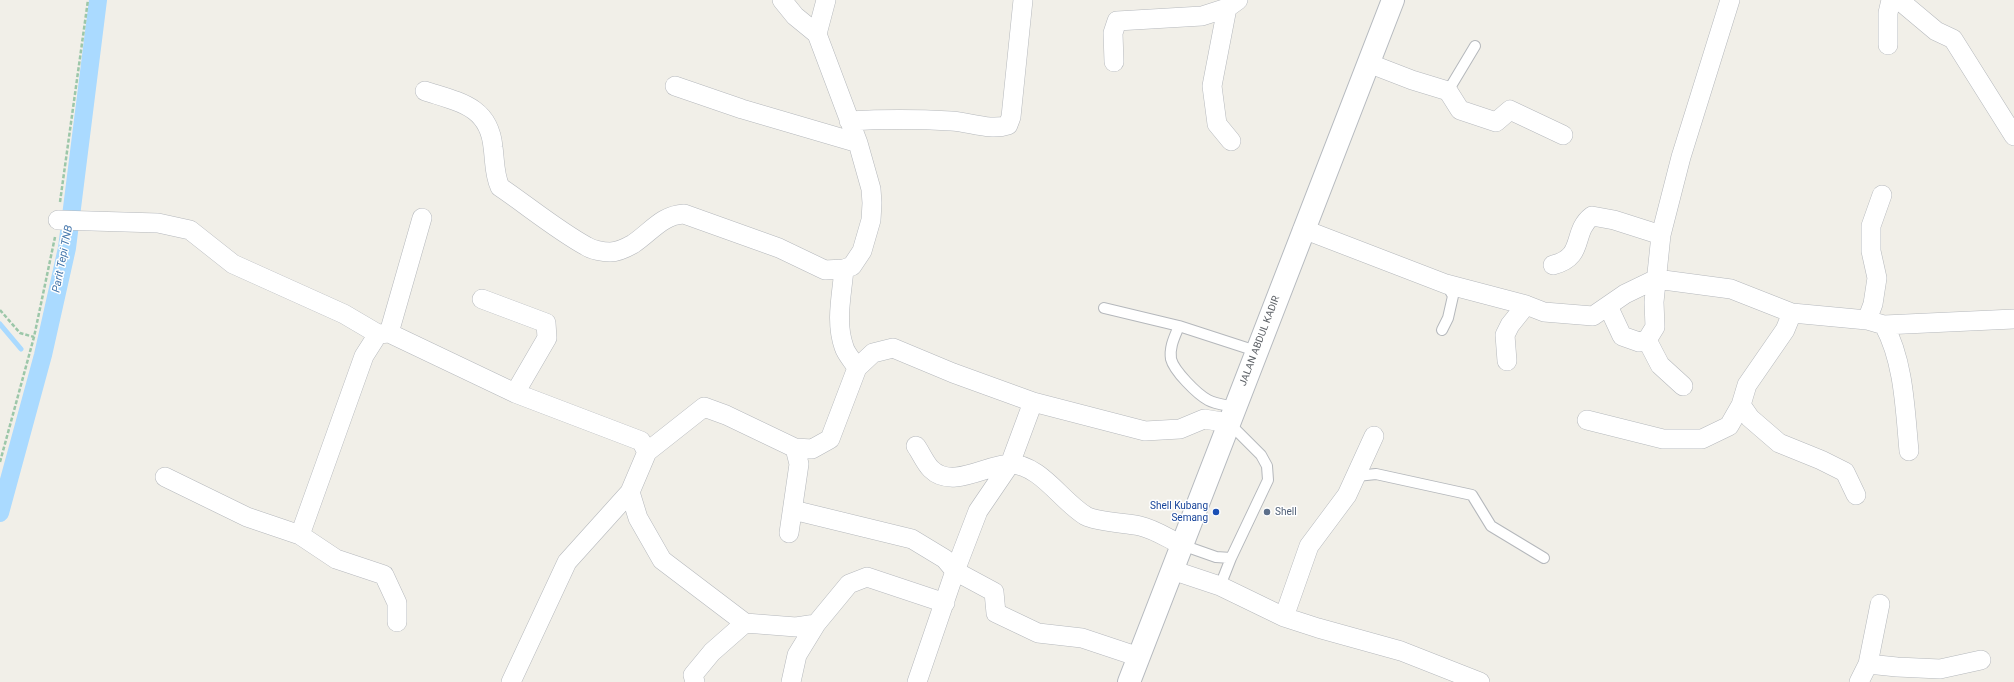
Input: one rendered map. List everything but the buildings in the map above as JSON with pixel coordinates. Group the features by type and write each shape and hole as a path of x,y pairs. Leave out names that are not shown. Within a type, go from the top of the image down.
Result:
{"main road":[{"name":"JALAN ABDUL KADIR","path":"1129,682 1368,63 1388,1"}],"street":[{"path":"425,91 472,108 481,115 492,138 495,173 500,187 587,247 609,252 622,249 647,234 665,218 673,214 684,214 779,248 825,270 844,269 852,266 862,251 871,220 871,189 858,143 817,34 795,16 782,0"},
{"path":"817,34 826,0"},
{"path":"849,121 902,118 953,121 999,128 1008,125 1011,117 1023,0"},
{"path":"1608,306 1622,336 1639,342 1647,340 1655,327 1654,302 1661,236 1681,157 1730,0"},
{"path":"1888,45 1888,13 1891,0"},
{"path":"1899,0 1936,31 1953,39 2012,127"},
{"path":"1114,62 1113,33 1117,21 1202,16 1233,4"},
{"path":"1231,141 1217,124 1212,86 1233,4"},
{"path":"1368,63 1412,80 1448,91 1460,110 1496,122 1510,110 1563,135"},
{"path":"675,86 742,109 858,143"},
{"path":"1882,195 1871,226 1871,250 1877,278 1873,304 1876,322 1893,342 1899,366 1908,451"},
{"path":"1553,264 1563,262 1574,252 1583,222 1592,216 1614,220 1661,236"},
{"path":"300,535 364,356 383,334 422,218"},
{"path":"61,220 158,224 190,230 233,264 344,314 383,334 515,393 641,441 647,452"},
{"path":"1303,229 1446,284 1526,305 1544,312 1592,316 1624,294 1656,279 1731,289 1792,313 1876,322 2014,319"},
{"path":"844,269 840,331 844,348 857,368"},
{"path":"482,300 546,323 547,338 515,393"},
{"path":"1507,361 1505,334 1510,325 1526,305"},
{"path":"1587,420 1663,439 1702,439 1729,426 1741,404 1747,385 1785,330 1792,313"},
{"path":"1647,340 1660,365 1683,386"},
{"path":"511,682 567,562 630,492 647,452 704,407 726,415 795,448 812,449 830,439 857,368 873,353 893,348 953,373 1033,402 1145,431 1180,429 1204,419 1232,415"},
{"path":"916,682 945,603 954,572 978,511 1010,464 1033,402"},
{"path":"1741,404 1750,418 1779,443 1822,460 1845,472 1856,495"},
{"path":"1284,617 1309,546 1348,495 1374,436"},
{"path":"916,446 932,470 944,476 968,476 1010,464 1029,470 1050,483 1065,501 1088,517 1142,526 1182,544"},
{"path":"789,533 799,464 795,448"},
{"path":"165,477 247,517 300,535 336,559 384,575 397,603 397,622"},
{"path":"630,492 638,518 662,560 745,623 796,626 816,624"},
{"path":"793,510 912,539 945,559 954,572 994,592 996,613 1038,633 1082,638 1139,657"},
{"path":"1172,570 1220,586 1284,617 1401,651 1480,682"},
{"path":"791,682 797,655 816,624 849,584 866,577 945,603"},
{"path":"1859,682 1868,664 1880,604"},
{"path":"695,682 693,675 712,652 745,623"},
{"path":"1868,664 1897,668 1940,669 1982,660"}],"lane":[{"path":"1448,91 1475,46"},
{"path":"1442,330 1448,318 1453,296 1446,284"},
{"path":"1104,308 1179,326 1256,351"},
{"path":"1179,326 1171,348 1171,359 1174,367 1186,381 1208,400 1232,415 1261,455 1267,466 1268,480 1230,558 1220,586"},
{"path":"1357,476 1376,474 1472,495 1491,526 1544,558"},
{"path":"1182,544 1216,557 1230,558"}],"path":[{"path":"0,310 20,333 34,337"}],"waterway":[{"name":"Parit Tepi TNB","path":"0,513 43,355 67,248 98,0"},
{"path":"0,324 21,349"}],"place":[{"name":"Shell Kubang Semang","path":"1216,512"},
{"name":"Shell","path":"1267,512"}]}
